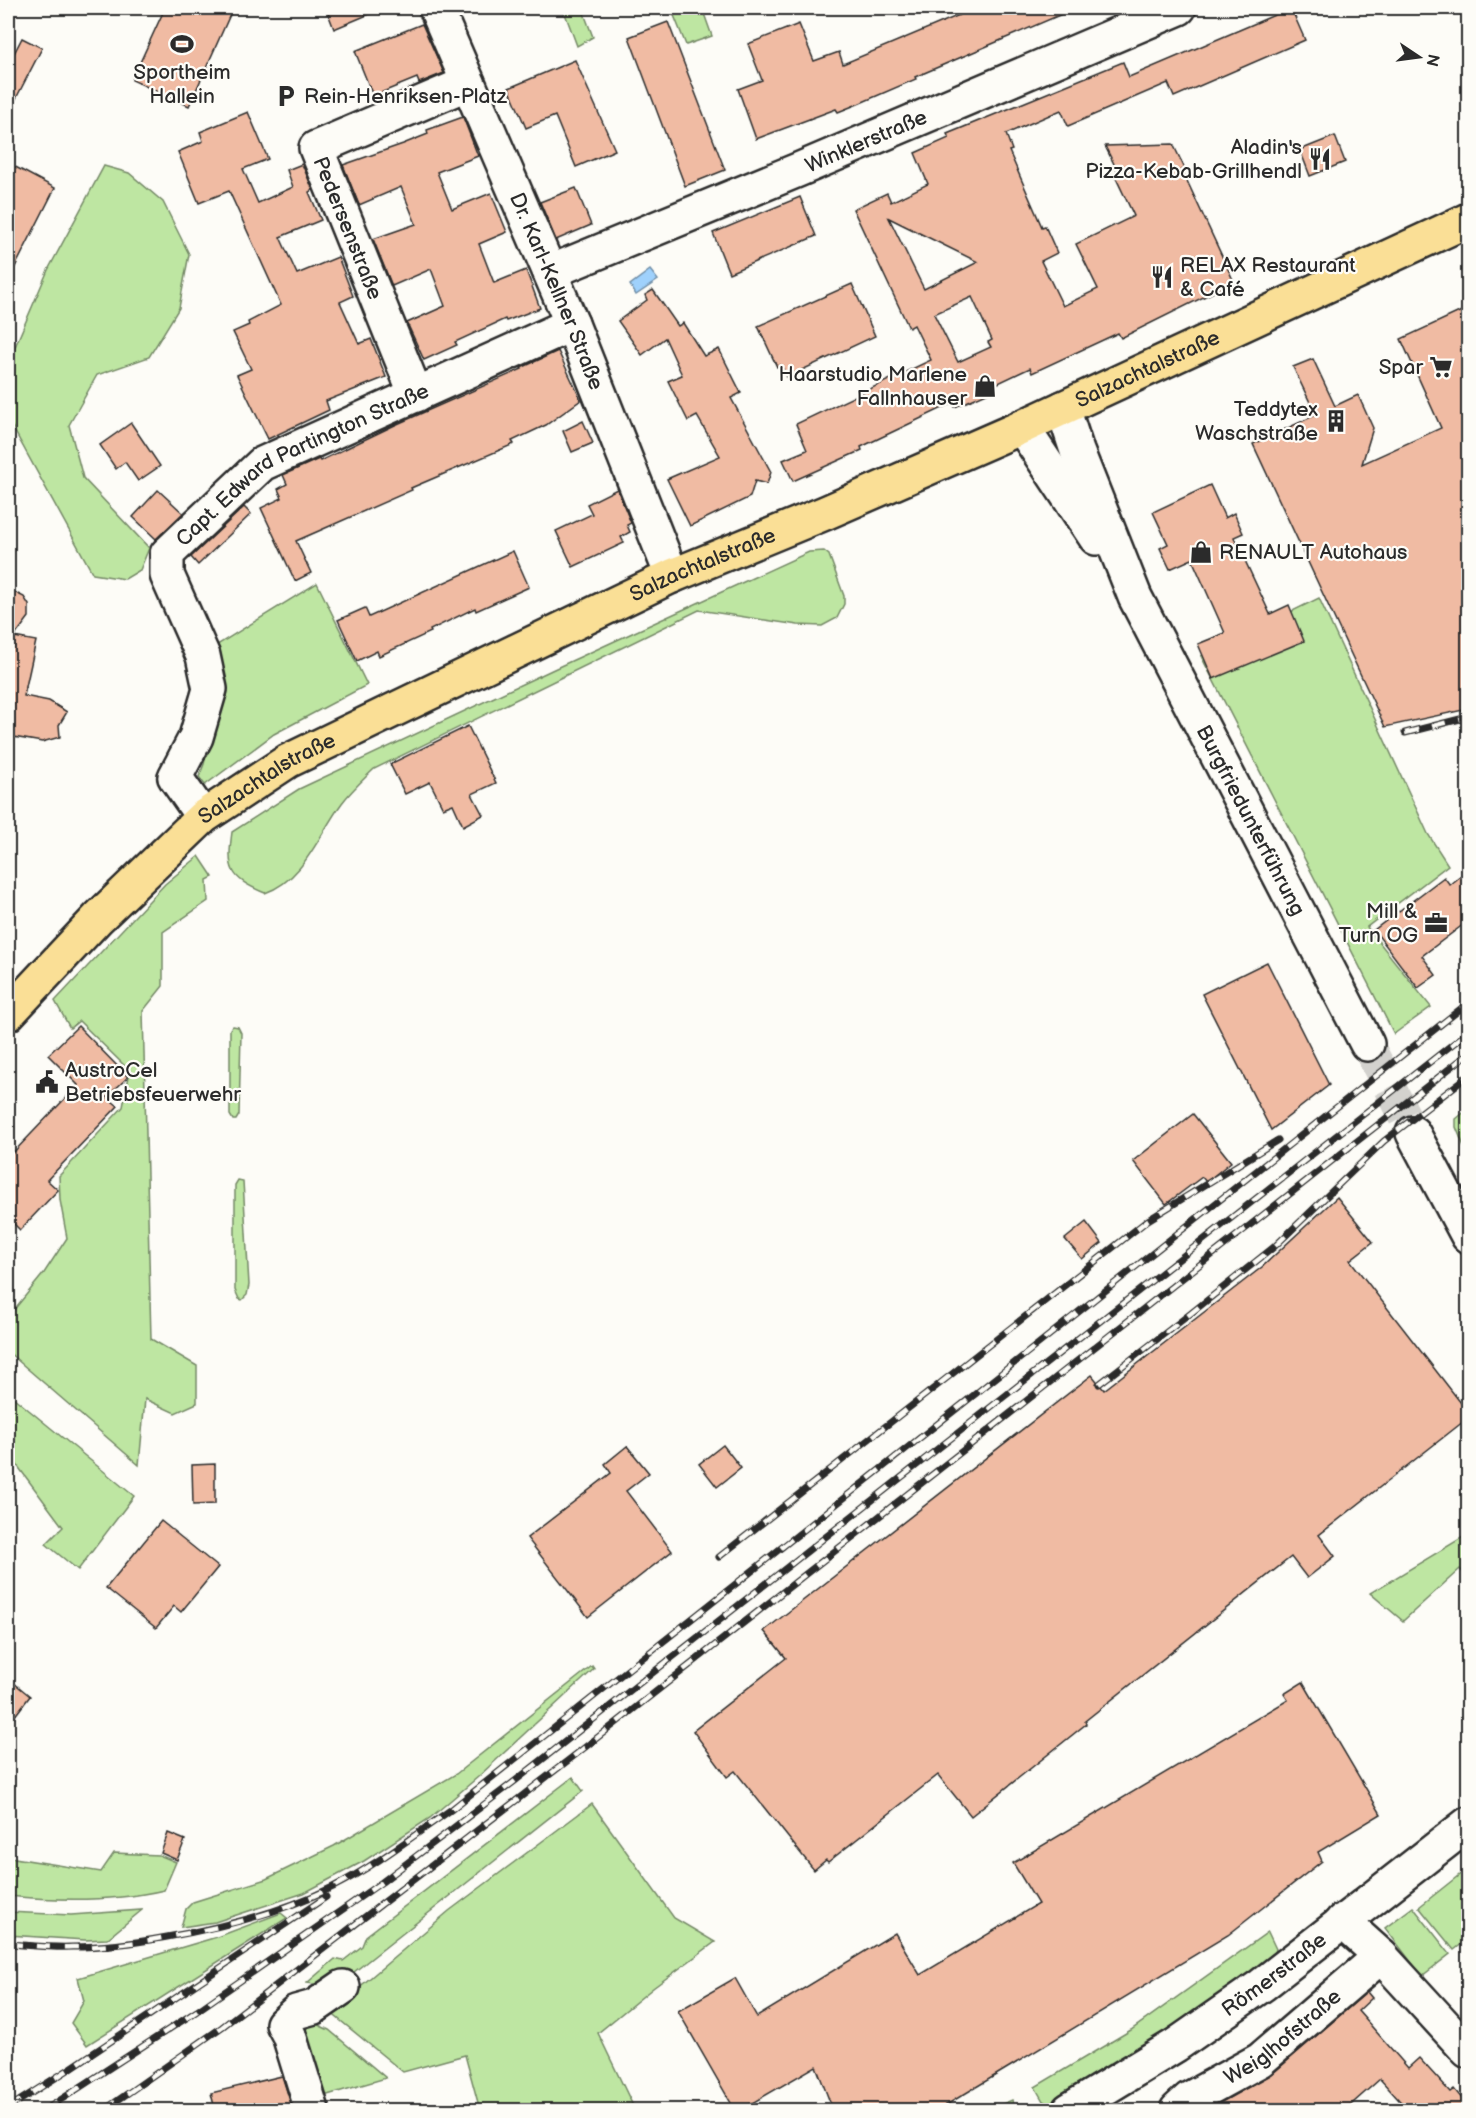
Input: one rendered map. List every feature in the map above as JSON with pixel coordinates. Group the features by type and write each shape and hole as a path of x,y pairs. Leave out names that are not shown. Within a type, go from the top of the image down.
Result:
{"main road":[{"name":"Salzachtalstraße","path":"8,1014 98,918 203,817 288,761 672,576 825,513 1022,427 1468,220"}],"street":[{"name":"Dr. Karl-Kellner Straße","path":"436,8 572,324 672,576"},
{"name":"Winklerstraße","path":"550,272 819,161 1174,9"},
{"name":"Pedersenstraße","path":"416,395 316,148 468,83"},
{"name":"Capt. Edward Partington Straße","path":"203,817 175,777 196,737 210,689 203,656 167,575 167,554 262,464 572,324"},
{"name":"Burgfriedunterführung","path":"1063,408 1077,451 1135,597 1367,1044"},
{"name":"Burgfriedunterführung","path":"1022,427 1135,597"},
{"path":"1413,1133 1468,1236"},
{"name":"Römerstraße","path":"1072,2110 1176,2046 1262,1985 1468,1824"},
{"path":"1342,1921 1381,1956 1468,2051"},
{"name":"Weiglhofstraße","path":"1177,2110 1190,2099 1260,2060 1381,1956"},
{"path":"312,2110 290,2035 283,2024 296,2012 314,2007 343,1988"}],"green space":[{"path":"563,8 582,8 593,37 577,46"},
{"path":"671,8 702,8 712,36 686,45"},
{"path":"104,166 129,173 163,202 189,254 179,308 149,357 97,375 69,425 83,478 149,548 140,570 125,579 93,574 8,419 8,363 48,270"},
{"path":"824,551 829,555 844,596 844,604 837,618 822,626 798,625 699,610 374,769 342,803 310,855 279,887 265,893 244,882 233,871 230,855 232,832 299,789 809,552"},
{"path":"317,583 367,685 274,734 205,785 199,777 225,679 217,645"},
{"path":"1319,598 1428,834 1448,865 1367,927 1431,1007 1394,1034 1201,656"},
{"path":"199,856 213,877 207,880 208,901 163,932 163,986 143,1011 151,1339 197,1366 197,1403 175,1413 145,1399 139,1465 8,1352 8,1317 44,1273 67,1238 60,1200 59,1176 123,1107 130,1071 79,1021 70,1028 55,1001 165,884"},
{"path":"233,1026 238,1027 241,1033 239,1115 236,1120 233,1120 230,1115 230,1029"},
{"path":"1468,1109 1468,1156 1456,1127 1456,1119"},
{"path":"238,1180 243,1181 249,1285 247,1295 242,1300 239,1299 235,1290 235,1185"},
{"path":"8,1393 134,1496 78,1570 46,1544 63,1527 8,1453"},
{"path":"1468,1534 1468,1578 1460,1569 1403,1621 1370,1593"},
{"path":"592,1666 594,1669 478,1777 430,1818 364,1861 304,1893 215,1922 181,1927 186,1909 193,1902 266,1879 334,1846 456,1774"},
{"path":"573,1777 583,1791 335,1987 307,1983 335,1959 343,1961 362,1946 366,1936"},
{"path":"592,1804 674,1918 715,1942 598,2033 635,2110 480,2110 465,2055 403,2072 330,2012 449,1911"},
{"path":"114,1853 159,1855 176,1862 164,1890 145,1894 86,1899 8,1896 8,1857 101,1872"},
{"path":"1468,1868 1468,1939 1454,1950 1419,1907"},
{"path":"1413,1907 1450,1954 1422,1976 1385,1928"},
{"path":"142,1910 107,1939 85,1940 8,1935 8,1912 71,1915"},
{"path":"281,1913 287,1918 87,2045 71,2023 84,2001 78,1978 217,1937"},
{"path":"1268,1932 1276,1949 1272,1963 1075,2096 1053,2106 1043,2101 1035,2087 1131,2030"},
{"path":"314,2023 329,2030 386,2078 317,2098 303,2027"},
{"path":"1012,2100 1015,2110 989,2110"}],"water":[{"path":"650,270 658,280 636,295 630,285"}],"building":[{"name":"Sportheim Hallein","path":"165,8 233,8 189,106 132,80"},
{"path":"326,8 384,8 334,29"},
{"path":"976,8 1076,8 858,104 838,112 836,109 756,139 738,89 762,80 748,44 799,24 814,61 839,52 843,64"},
{"path":"1291,8 1305,40 1174,97 1168,83 1068,126 1061,110 1006,134 1012,150 1009,151 1042,227 1045,226 1057,253 1041,261 1063,306 1098,289 1076,244 1134,216 1115,176 1119,174 1105,146 1173,144 1185,169 1182,170 1234,282 1121,338 1118,333 1032,373 1030,368 994,385 996,389 955,407 953,403 861,447 862,450 793,481 783,460 807,450 796,424 931,360 914,325 909,328 853,209 887,193 891,202 928,184 915,153 949,138 947,134 1123,62 1129,77","holes":["889,218 901,224 978,262 924,289","972,297 992,340 988,342 991,347 958,362 934,314"]},
{"path":"668,22 725,170 685,186 629,37"},
{"path":"422,24 444,73 419,83 417,78 373,96 355,51"},
{"path":"22,38 42,48 8,114 8,65"},
{"path":"575,60 615,150 576,167 555,116 526,128 509,88"},
{"path":"248,112 268,159 243,169 258,203 293,187 287,170 302,164 313,190 309,192 321,220 280,237 297,274 338,257 353,296 340,302 359,344 371,339 386,377 326,401 329,410 268,439 237,375 251,369 233,332 281,305 229,191 199,203 178,152 203,141 200,132"},
{"path":"463,117 478,156 437,172 452,209 491,193 507,232 479,244 494,283 526,270 540,308 506,321 505,319 455,342 457,345 424,360 407,323 445,306 431,269 392,286 373,239 416,224 401,187 359,205 343,165 428,134 427,130"},
{"path":"1335,136 1345,162 1310,176 1300,150"},
{"path":"8,163 55,188 8,281"},
{"path":"576,188 591,225 556,240 540,202"},
{"path":"800,197 816,236 729,273 713,233"},
{"path":"852,284 875,336 787,377 781,365 777,367 758,326"},
{"path":"653,290 678,326 683,323 704,356 719,349 741,393 731,398 771,472 767,484 755,481 750,497 690,526 667,479 720,456 697,416 688,421 668,381 682,375 665,338 642,355 618,321 647,300 645,295"},
{"path":"1468,308 1468,709 1385,727 1253,444 1316,415 1293,367 1313,359 1335,406 1358,395 1373,428 1362,464 1441,428 1401,339"},
{"path":"558,351 581,400 546,425 512,441 514,444 296,541 311,573 295,581 261,508 282,498 278,489 287,484 283,475 319,459 320,461"},
{"path":"583,421 593,443 572,452 563,431"},
{"path":"131,423 160,466 138,481 125,462 116,469 100,445"},
{"path":"1210,485 1225,518 1234,513 1243,533 1234,537 1270,614 1289,605 1304,641 1213,679 1198,644 1225,633 1192,559 1170,569 1160,548 1168,544 1153,512"},
{"path":"617,489 631,523 627,525 630,532 621,537 624,543 573,567 556,531 592,514 587,504"},
{"path":"158,490 183,513 156,539 133,517"},
{"path":"244,507 251,514 198,565 191,557"},
{"path":"513,551 529,587 476,611 475,608 379,656 377,651 357,661 338,620 365,608 369,617"},
{"path":"8,589 24,597 29,605 29,617 14,637 36,641 24,696 49,701 67,712 59,725 60,737 42,742 8,736"},
{"path":"468,726 496,783 472,794 483,815 463,826 453,804 443,808 430,782 405,794 390,764"},
{"path":"1468,870 1468,921 1422,956 1436,975 1418,988 1374,930 1444,877 1450,885"},
{"path":"1267,962 1329,1085 1271,1130 1202,994"},
{"path":"78,1026 128,1077 107,1097 118,1106 47,1180 58,1190 20,1230 8,1218 8,1158 78,1085 48,1055"},
{"path":"1193,1114 1231,1162 1206,1182 1202,1177 1166,1204 1133,1161"},
{"path":"1337,1197 1373,1242 1350,1260 1468,1412 1468,1418 1319,1535 1335,1556 1307,1578 1291,1557 1085,1721 1086,1724 971,1816 938,1775 828,1862 826,1860 814,1870 735,1771 727,1777 693,1731 786,1658 764,1631 1092,1375 1104,1390 1262,1267"},
{"path":"1086,1222 1102,1243 1082,1259 1065,1239"},
{"path":"723,1445 741,1468 717,1487 699,1464"},
{"path":"627,1446 649,1473 626,1491 672,1551 588,1617 527,1538 611,1473 605,1464"},
{"path":"215,1464 215,1504 193,1505 192,1465"},
{"path":"161,1521 218,1567 181,1612 174,1606 156,1628 106,1588"},
{"path":"8,1678 30,1696 8,1725"},
{"path":"1303,1682 1381,1814 1318,1852 1322,1861 1228,1935 938,2110 833,2110 816,2066 740,2110 735,2110 678,2011 735,1978 757,2017 895,1933 920,1975 1038,1904 1013,1863 1288,1700 1284,1694"},
{"path":"168,1833 185,1840 177,1860 161,1853"},
{"path":"1367,1992 1372,1998 1358,2011 1408,2068 1419,2058 1450,2092 1454,2089 1468,2106 1468,2110 1408,2110 1380,2079 1345,2110 1207,2110 1272,2074"},
{"path":"282,2076 293,2110 215,2110 211,2093"}],"tunnel":[{"path":"1367,1044 1413,1133"}],"railway":[{"path":"1405,733 1468,717"},
{"path":"8,1944 84,1947 131,1943 210,1929 252,1918 313,1896 349,1879 379,1860 452,1809 1468,1003"},
{"path":"45,2110 197,2011 382,1882 515,1781 1468,1032"},
{"path":"104,2110 222,2027 579,1752 1468,1054"},
{"path":"1099,1384 1274,1247 1384,1141 1468,1076"},
{"path":"719,1557 1148,1220 1278,1140"},
{"path":"8,2108 326,1897"}],"place":[{"name":"Sportheim Hallein","path":"182,44"},
{"name":"Rein-Henriksen-Platz","path":"286,96"},
{"name":"Aladin's Pizza-Kebab-Grillhendl","path":"1320,159"},
{"name":"RELAX Restaurant & Café","path":"1162,277"},
{"name":"Spar","path":"1441,367"},
{"name":"Haarstudio Marlene Fallnhauser","path":"985,386"},
{"name":"Teddytex Waschstraße","path":"1336,421"},
{"name":"RENAULT Autohaus","path":"1201,552"},
{"name":"Mill & Turn OG","path":"1436,923"},
{"name":"AustroCel Betriebsfeuerwehr","path":"47,1082"}]}
